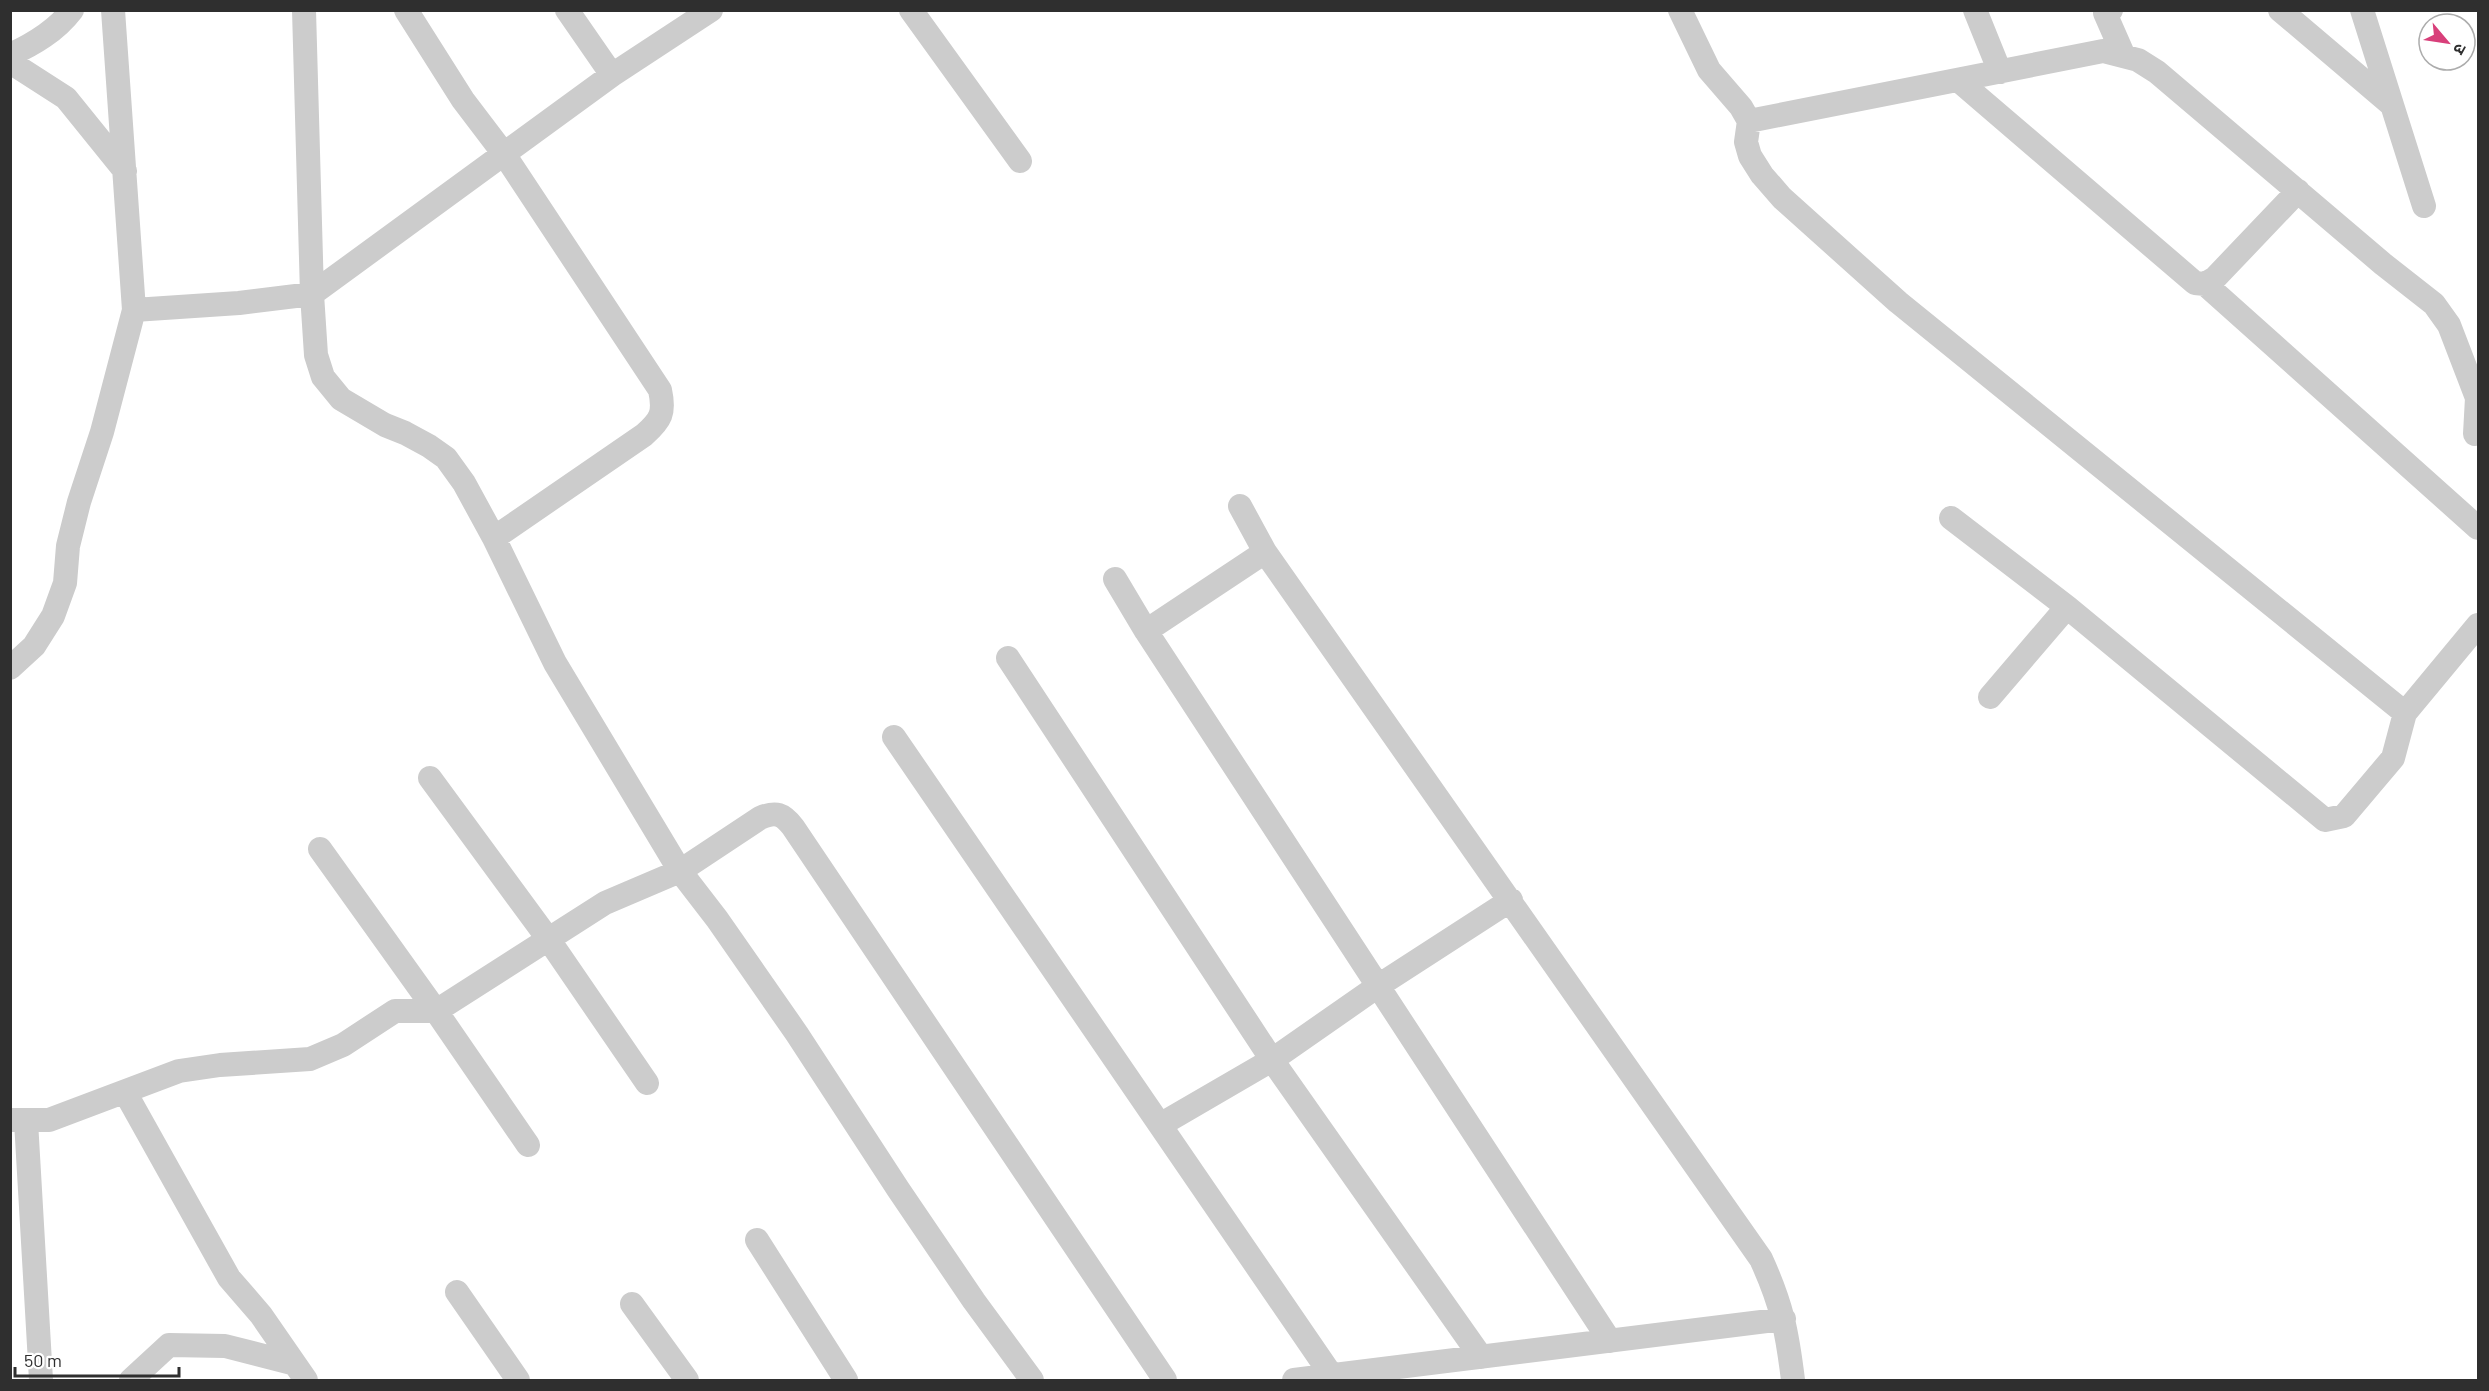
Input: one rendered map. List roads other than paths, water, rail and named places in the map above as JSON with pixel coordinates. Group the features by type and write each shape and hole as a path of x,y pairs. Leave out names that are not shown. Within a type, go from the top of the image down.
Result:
{"street":[{"path":"10,55 34,44 62,24 72,10"},
{"path":"10,668 34,646 53,616 65,582 68,546 79,502 102,432 134,310 113,10"},
{"path":"304,10 312,294 316,356 323,377 341,399 385,425 429,446 446,459 464,483 494,538 555,663 680,871 717,919 797,1034 974,1301 1032,1380"},
{"path":"406,10 463,100 504,154 660,390 663,404 659,422 644,435 494,538"},
{"path":"567,10 612,75"},
{"path":"134,310 239,303 312,294 612,75 711,10"},
{"path":"911,10 1020,161"},
{"path":"1680,10 1709,70 1741,107 1749,121 1746,142 1750,156 1762,175 1782,198 1898,302 2405,713"},
{"path":"1975,10 2000,72"},
{"path":"2111,10 2105,13 2123,54"},
{"path":"2280,10 2392,105"},
{"path":"2362,10 2424,206"},
{"path":"1749,121 2103,51 2123,54 2138,60 2157,72 2434,304 2449,326 2477,398 2477,436"},
{"path":"10,62 66,98 125,171"},
{"path":"1958,80 2186,277 2195,283 2205,284 2478,528"},
{"path":"2205,284 2215,278 2298,191"},
{"path":"1240,506 1265,552 1761,1259 1778,1296 1784,1319 1793,1380"},
{"path":"1951,518 2067,607 2325,820 2344,816 2393,758 2405,713 2478,625"},
{"path":"1146,631 1265,552"},
{"path":"1115,579 1146,631 1610,1341"},
{"path":"1990,697 2067,607"},
{"path":"1008,658 1272,1060 1481,1357"},
{"path":"894,737 1332,1376"},
{"path":"430,777 549,940 647,1083"},
{"path":"41,1380 18,1121 49,1120 179,1071 220,1065 310,1059 343,1045 395,1011 436,1011 605,903 680,871 760,818 772,813 784,816 1165,1380"},
{"path":"320,849 528,1145"},
{"path":"1160,1125 1272,1060 1378,986 1511,900"},
{"path":"125,1092 229,1278 261,1315 300,1372"},
{"path":"757,1240 846,1380"},
{"path":"457,1292 518,1380"},
{"path":"632,1304 687,1380"},
{"path":"1294,1380 1784,1319"},
{"path":"131,1380 169,1345 225,1346 300,1372"}]}
